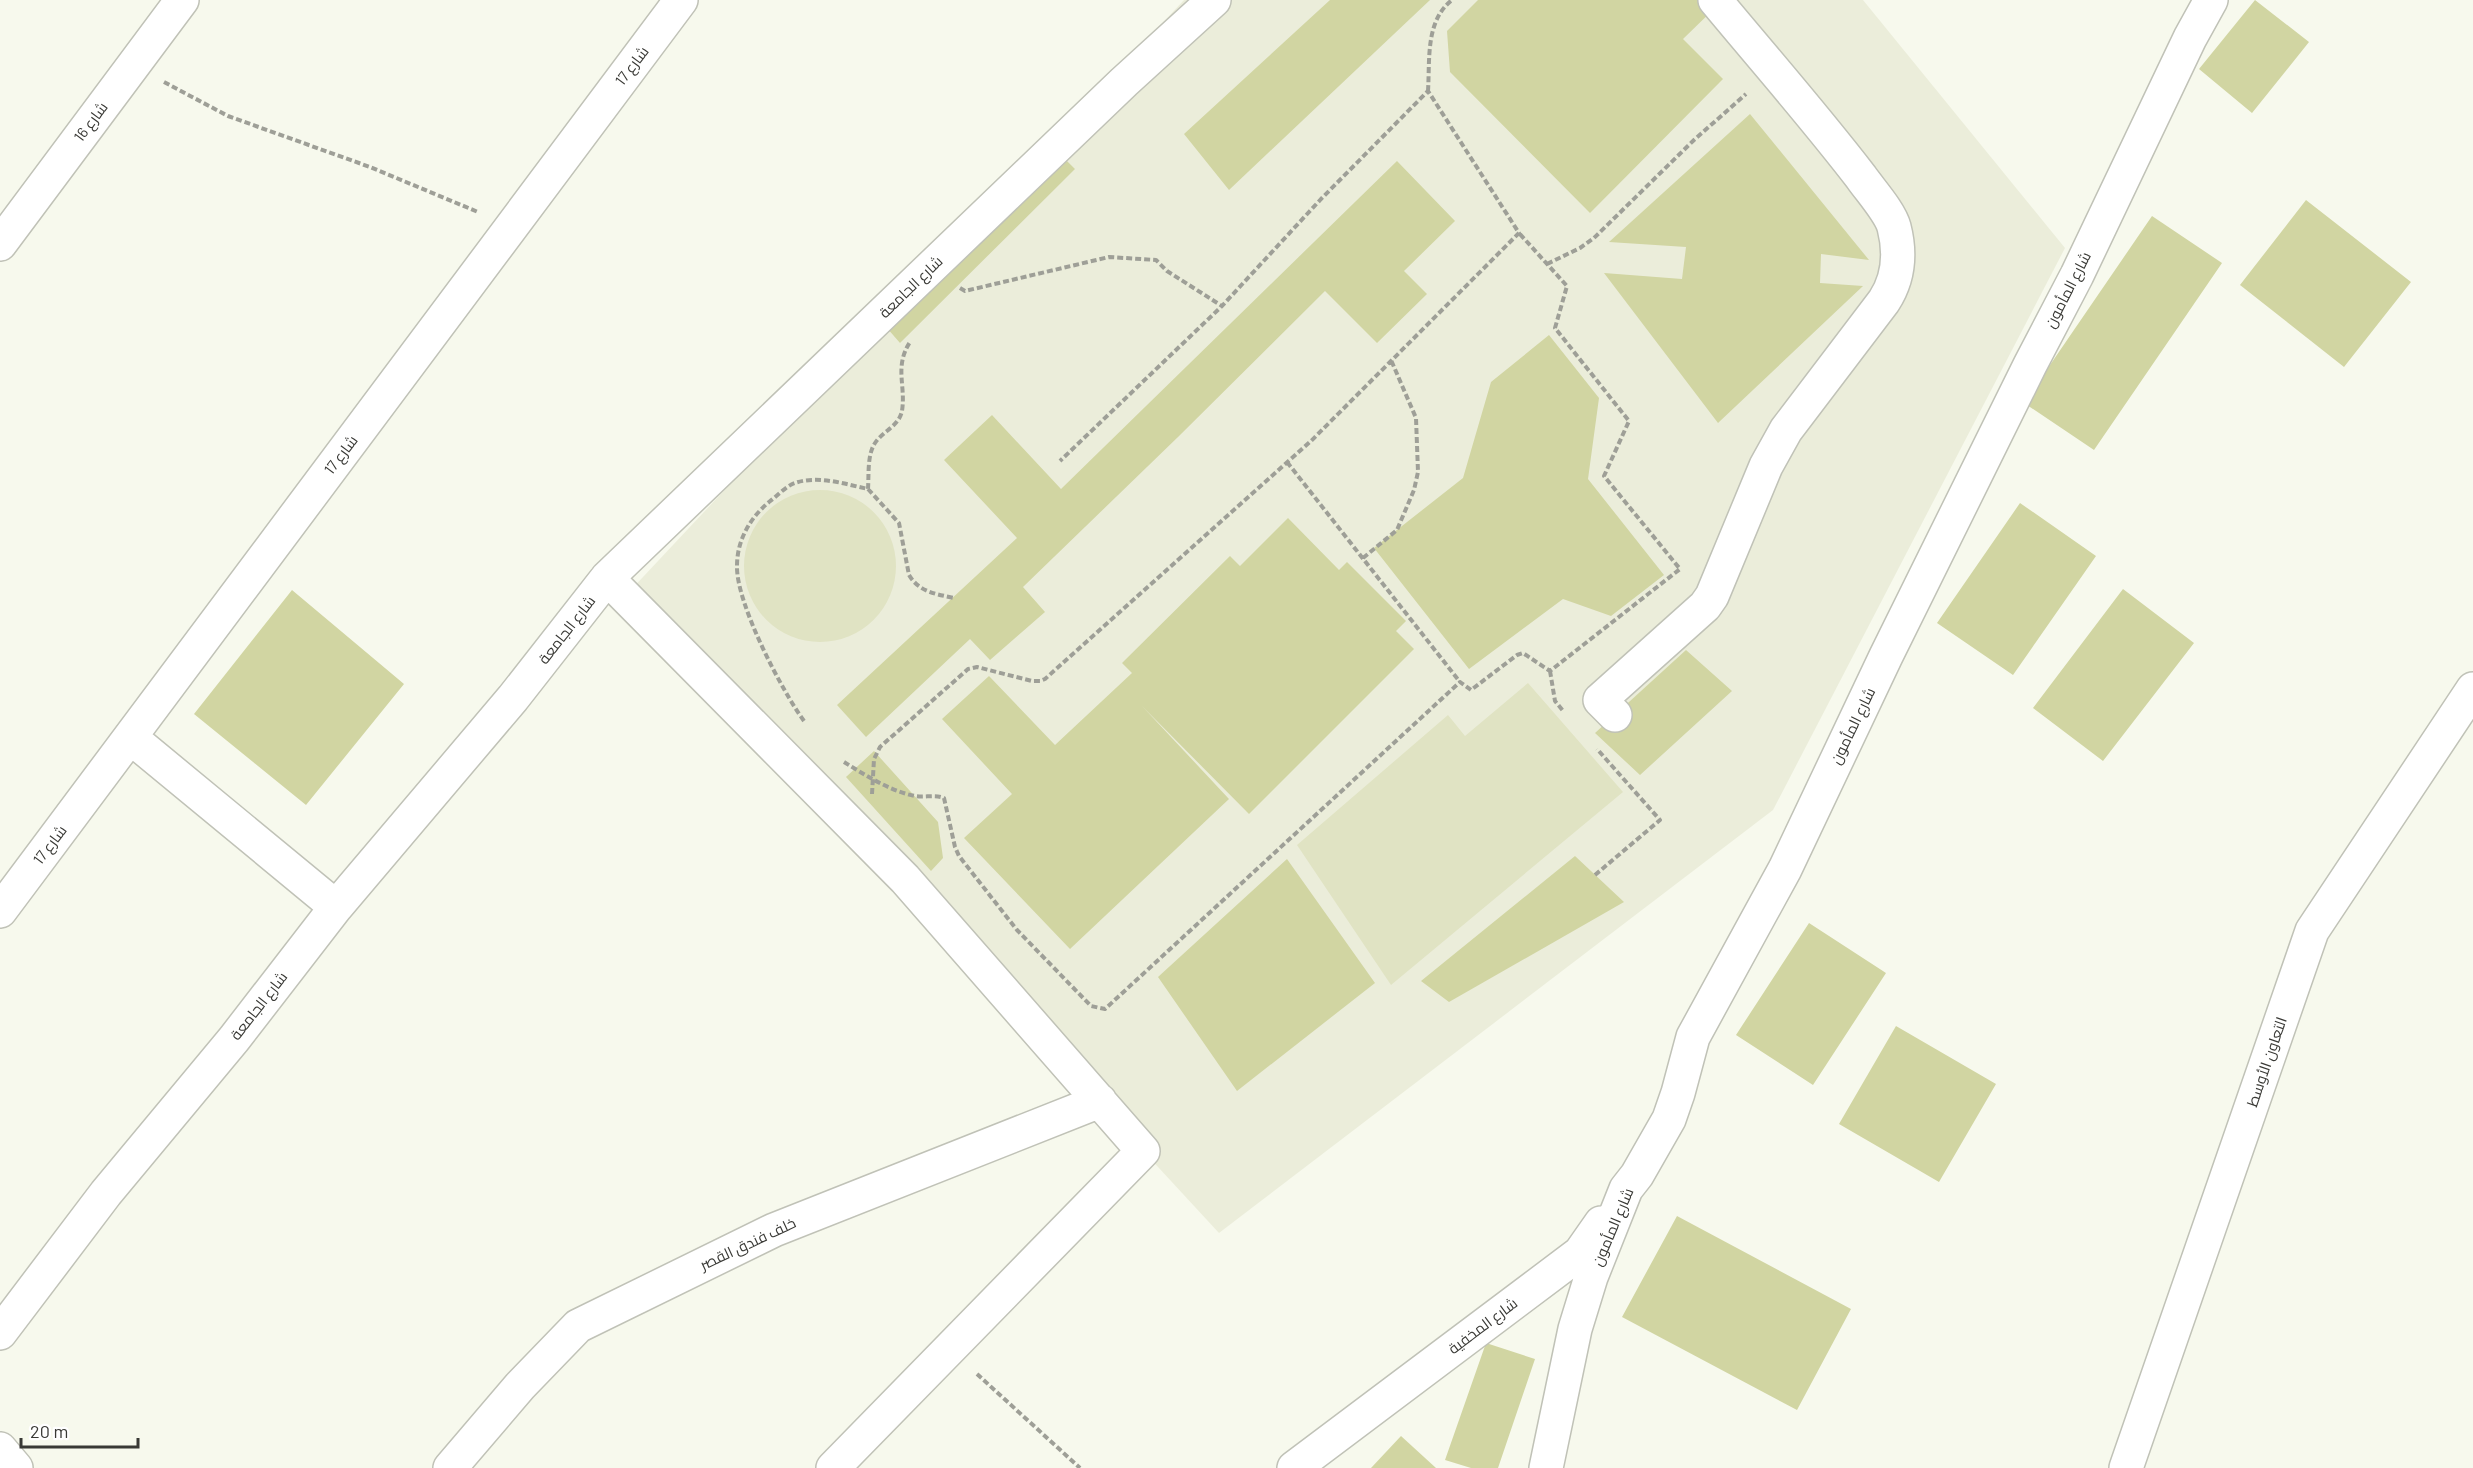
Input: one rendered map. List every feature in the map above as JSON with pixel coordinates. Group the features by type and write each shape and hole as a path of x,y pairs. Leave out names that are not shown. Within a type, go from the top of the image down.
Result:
{"street":[{"name":"شارع 16","path":"0,244 182,0"},
{"name":"شارع 17","path":"0,911 681,0"},
{"name":"شارع الجامعة","path":"0,1333 106,1193 234,1039 336,907 513,699 607,578 1124,82 1214,0"},
{"path":"1615,715 1600,699 1705,606 1712,596 1766,466 1786,430 1884,301 1894,284 1898,249 1893,224 1844,156 1715,0"},
{"name":"شارع المأمون","path":"1546,1468 1564,1373 1582,1303 1626,1189 1669,1119 1678,1094 1692,1037 1785,869 1896,635 2077,275 2166,85 2211,0"},
{"path":"607,578 905,879 1143,1151 833,1468"},
{"name":"التعاون الأوسط","path":"2126,1468 2312,931 2473,689"},
{"path":"130,737 336,907"},
{"name":"خلف فندق القصر","path":"450,1468 520,1386 578,1326 774,1230 1100,1101"},
{"name":"شارع المخفية","path":"1294,1468 1580,1253 1647,1158"},
{"path":"0,1449 16,1468"}],"path":[{"path":"1452,0 1445,5 1432,27 1428,91 1519,233 1566,286 1555,328 1629,421 1604,476 1680,569 1550,672"},
{"path":"133,66 228,116 370,167 512,226"},
{"path":"1547,264 1580,248 1594,238 1694,141 1773,70"},
{"path":"1060,461 1222,306 1321,199 1428,91"},
{"path":"877,752 880,746 968,669 977,667 1032,681 1045,679 1287,462 1519,233"},
{"path":"933,267 965,291 1109,257 1156,260 1167,271 1222,306"},
{"path":"953,297 960,289"},
{"path":"868,489 873,446 900,418 902,410 900,363 908,344 916,336"},
{"path":"1363,558 1397,530 1414,490 1418,472 1416,418 1391,360"},
{"path":"1287,462 1460,682 1471,690 1516,655 1523,653 1550,672 1555,701 1570,718"},
{"path":"810,728 784,692 749,616 737,572 738,553 745,531 756,513 794,483 825,481 868,489 899,523 909,575 912,580 924,591 954,598"},
{"path":"840,759 873,780 915,796 944,798 955,848 959,856 1017,930 1091,1006 1105,1009 1460,682"},
{"path":"1592,744 1660,820 1595,875"},
{"path":"949,1348 1080,1468"}],"shaded area":[{"path":"1184,0 1863,0 2065,248 1773,810 1219,1233 628,593"}],"green space":[{"path":"820,490 849,496 874,512 890,537 896,566 890,595 874,620 849,636 820,642 791,636 766,620 750,595 744,566 750,537 766,512 791,496"},
{"path":"1528,683 1623,792 1391,985 1297,845 1448,715 1465,736"}],"building":[{"path":"1330,0 1430,0 1229,190 1184,134"},
{"path":"1478,0 1715,0 1719,4 1683,39 1723,79 1590,213 1450,72 1447,31"},
{"path":"2255,0 2309,42 2252,113 2199,69"},
{"path":"1750,114 1869,260 1821,254 1820,283 1863,286 1718,423 1604,273 1682,279 1686,247 1609,242"},
{"path":"1060,154 1075,169 900,343 887,328"},
{"path":"1397,161 1455,221 1404,271 1427,294 1377,343 1325,291 1023,587 1045,612 990,660 970,639 866,737 837,705 1017,538 944,460 992,415 1061,489"},
{"path":"2306,200 2411,282 2344,367 2240,285"},
{"path":"2152,216 2222,263 2094,450 2024,403"},
{"path":"1549,335 1599,398 1588,479 1664,575 1611,616 1563,599 1469,669 1374,548 1463,478 1491,382"},
{"path":"2020,503 2096,556 2013,675 1937,623"},
{"path":"1288,518 1339,570 1347,562 1406,621 1396,631 1414,649 1249,814 1142,706 1229,799 1070,949 964,838 1012,794 942,719 989,676 1055,745 1132,673 1122,663 1230,556 1240,566"},
{"path":"2123,589 2194,643 2103,761 2033,708"},
{"path":"292,590 404,684 306,805 194,714"},
{"path":"1686,650 1732,691 1640,775 1595,733"},
{"path":"874,751 938,822 943,858 931,871 846,777"},
{"path":"1575,856 1624,902 1449,1002 1421,981"},
{"path":"1287,859 1375,983 1237,1091 1158,977"},
{"path":"1809,923 1886,973 1813,1085 1736,1035"},
{"path":"1896,1026 1996,1084 1939,1182 1839,1124"},
{"path":"1677,1216 1851,1309 1797,1410 1622,1317"},
{"path":"1486,1343 1535,1359 1498,1468 1471,1468 1445,1460"},
{"path":"1401,1436 1436,1468 1371,1468"}]}
